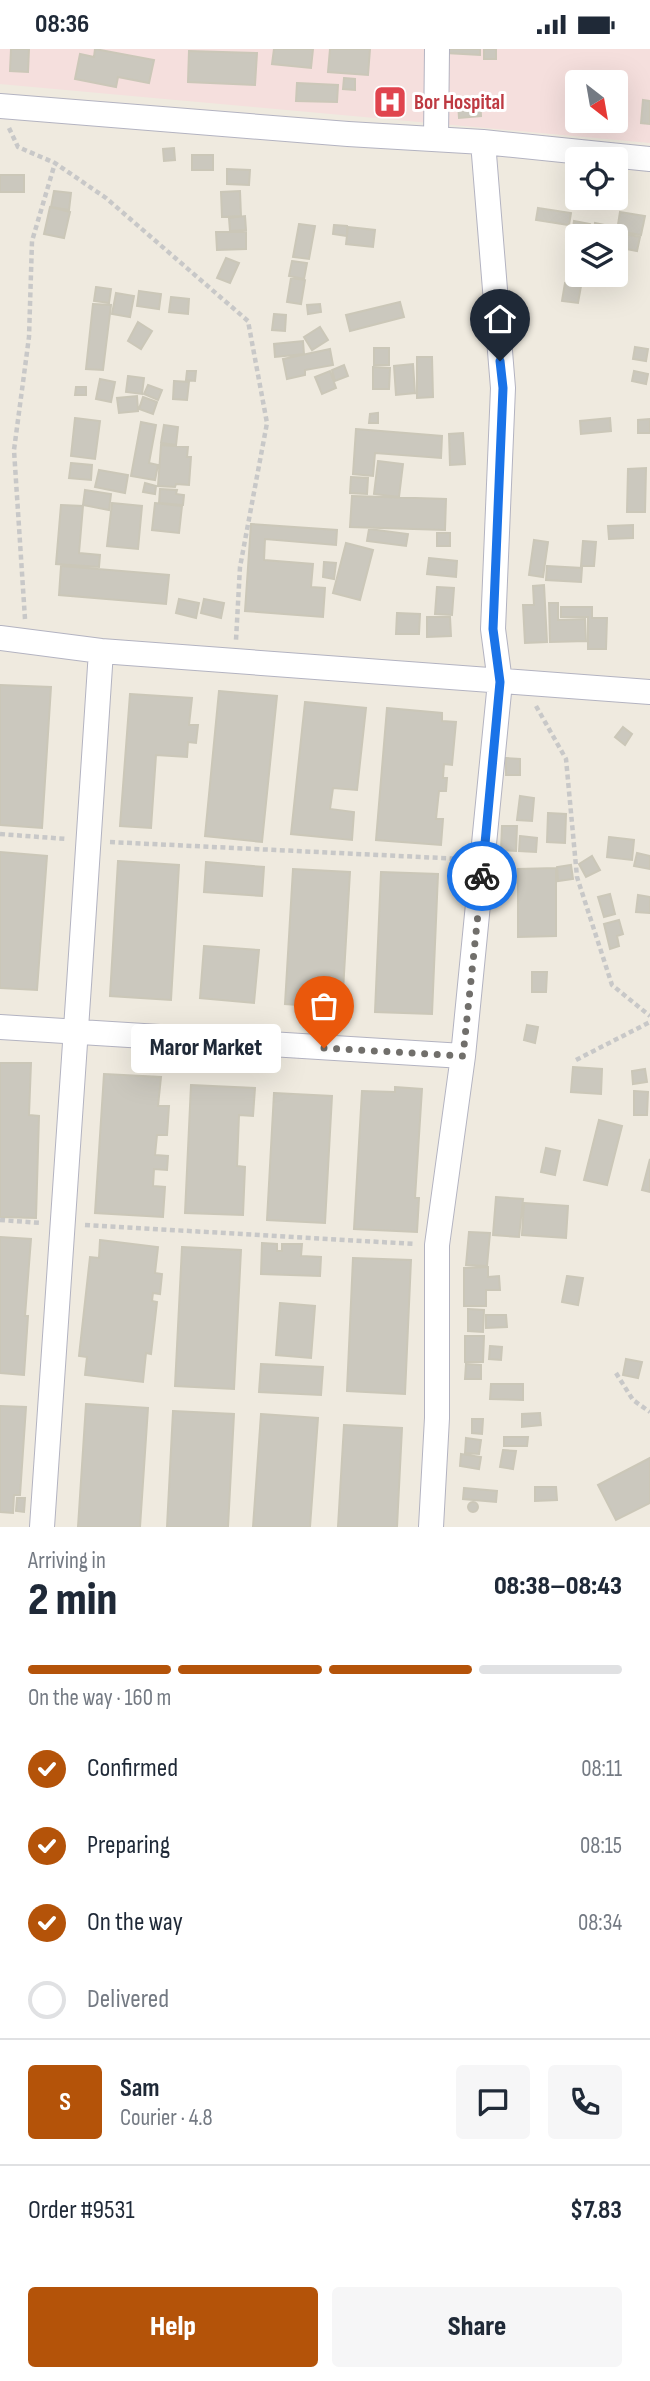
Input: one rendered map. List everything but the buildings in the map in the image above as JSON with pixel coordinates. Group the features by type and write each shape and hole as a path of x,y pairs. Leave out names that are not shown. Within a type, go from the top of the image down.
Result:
{"street":[{"path":"436,139 437,49"},
{"path":"2,112 482,142 650,159"},
{"path":"431,1527 437,1418 437,1245 463,1056 484,860 512,683 493,629 503,388 482,142"},
{"path":"0,638 101,651 650,692"},
{"path":"42,1527 65,1224 101,651"},
{"path":"0,1027 463,1056"}],"path":[{"path":"2,112 18,148 55,163 106,198 248,321 267,423 240,567 235,662"},
{"path":"26,640 13,450 29,337 32,241 55,163"},
{"path":"512,683 566,759 577,877 612,985 650,1016"},
{"path":"0,834 88,841 484,860"},
{"path":"576,1060 650,1022"},
{"path":"0,1220 437,1245"},
{"path":"616,1373 633,1400 650,1412"}],"shaded area":[{"name":"Bor Hospital","path":"0,49 650,49 650,143 0,84"}],"way so far":[{"path":"324,1048 463,1056 482,876"}],"place":[{"name":"Bor Hospital","path":"390,102"},
{"name":"Maror Market","path":"324,1048"}],"route":[{"path":"482,876 500,682 493,629 503,388 500,361"}]}
